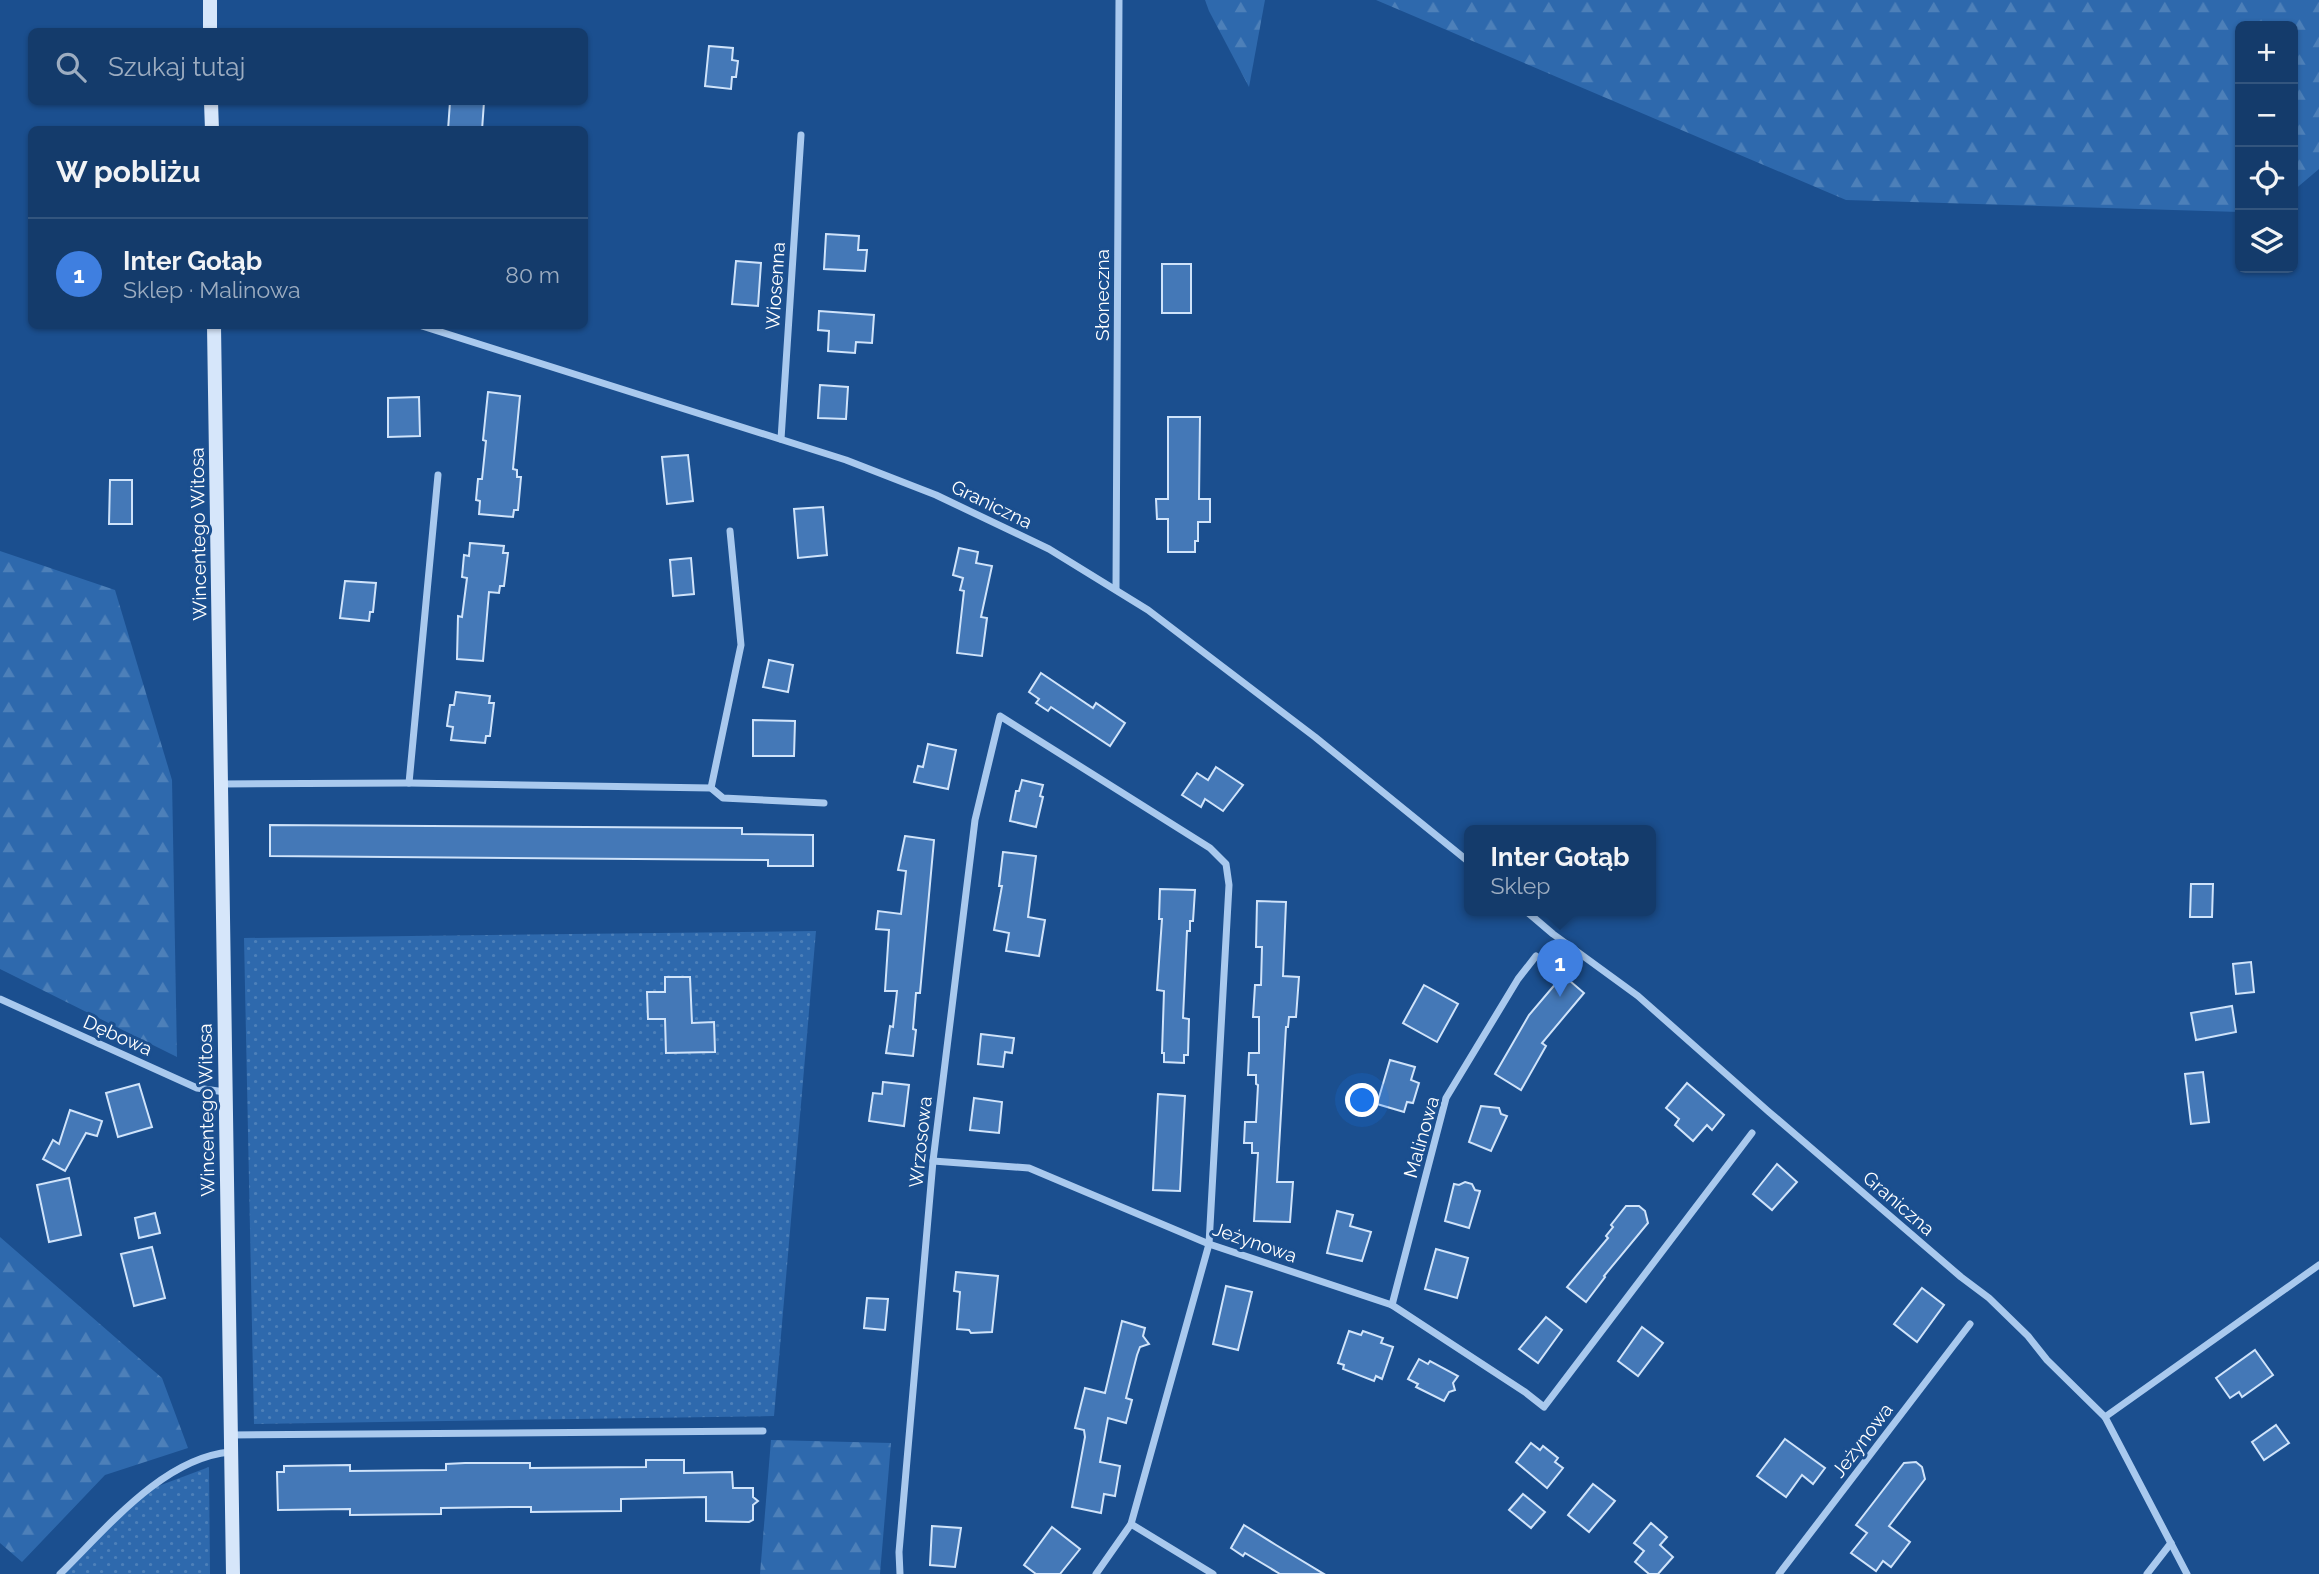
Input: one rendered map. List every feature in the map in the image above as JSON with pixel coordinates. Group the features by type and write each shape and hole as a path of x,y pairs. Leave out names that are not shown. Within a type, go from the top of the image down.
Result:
{"street":[{"path":"210,0 210,28"},
{"name":"Słoneczna","path":"1116,589 1119,0"},
{"path":"211,105 212,126"},
{"name":"Wiosenna","path":"781,439 801,135"},
{"name":"Wincentego Witosa","path":"214,329 233,1574"},
{"name":"Graniczna","path":"432,329 781,439 936,495 1049,549 1148,610 1315,737 1464,858"},
{"path":"409,783 438,475"},
{"path":"711,788 741,645 730,531"},
{"name":"Wrzosowa","path":"900,1574 899,1552 933,1161 975,820 1000,716 1210,848 1226,864 1229,885 1209,1244"},
{"path":"220,784 409,783 711,788 723,798 824,803"},
{"name":"Graniczna","path":"1532,916 1639,996 1789,1129 1989,1298 2028,1336 2047,1360 2105,1417 2187,1574"},
{"name":"Malinowa","path":"1392,1305 1446,1098 1518,979 1536,956"},
{"name":"Dębowa","path":"0,999 197,1087 225,1092"},
{"name":"Jeżynowa","path":"933,1161 1029,1168 1209,1244 1392,1305 1544,1407 1752,1133"},
{"path":"1096,1574 1131,1524 1209,1244"},
{"path":"2105,1417 2319,1265"},
{"name":"Jeżynowa","path":"1779,1574 1970,1324"},
{"path":"230,1435 763,1431"},
{"path":"60,1574 145,1491 197,1460 230,1452"},
{"path":"1131,1524 1213,1574"},
{"path":"2147,1574 2171,1542"}],"green space":[{"path":"1205,0 1265,0 1249,87 1209,11"},
{"path":"1376,0 2319,0 2319,169 2298,187 2298,21 2235,21 2235,212 1846,200"},
{"path":"0,551 115,590 172,780 177,1057 0,969"},
{"path":"816,931 774,1416 254,1424 244,938"},
{"path":"0,1237 162,1378 188,1448 105,1475 22,1562 0,1543"},
{"path":"771,1440 891,1443 880,1574 760,1574"},
{"path":"209,1467 210,1574 57,1574 145,1491"}],"building":[{"path":"709,46 733,48 732,60 738,61 731,89 705,86"},
{"path":"450,105 484,105 482,126 448,126"},
{"path":"826,234 859,236 858,250 867,250 865,271 824,269"},
{"path":"736,261 761,263 758,306 732,304"},
{"path":"1162,264 1191,264 1191,313 1162,313"},
{"path":"819,311 874,315 872,343 856,342 855,353 828,351 829,331 818,330"},
{"path":"820,385 848,387 846,419 818,418"},
{"path":"488,392 520,396 513,469 517,470 517,477 521,477 518,510 514,510 513,517 479,514 480,501 476,500 478,479 482,479"},
{"path":"419,397 420,436 388,437 388,398"},
{"path":"1168,417 1200,417 1199,499 1210,499 1210,522 1198,522 1195,552 1168,552 1168,519 1157,519 1156,499 1168,499"},
{"path":"688,455 693,501 667,504 662,457"},
{"path":"110,480 132,480 132,524 109,524"},
{"path":"823,507 827,555 798,558 794,509"},
{"path":"470,543 504,546 503,553 508,553 504,586 500,586 499,593 489,592 483,661 457,659 458,616 462,617 467,578 462,577 464,555 469,556"},
{"path":"959,548 978,552 976,563 992,566 981,617 987,618 982,656 957,653 964,591 960,590 963,578 953,575"},
{"path":"691,558 694,594 673,596 670,560"},
{"path":"345,581 376,583 373,612 370,612 369,621 340,618"},
{"path":"769,660 793,665 788,692 763,687"},
{"path":"1041,673 1093,708 1096,703 1125,723 1110,746 1051,707 1048,711 1036,703 1039,699 1029,692"},
{"path":"456,692 490,696 489,703 494,703 490,736 486,736 485,743 451,740 453,727 447,726 450,705 454,705"},
{"path":"753,720 795,721 794,756 753,756"},
{"path":"928,744 956,750 948,789 914,782 918,766 923,767"},
{"path":"1216,767 1243,785 1223,811 1205,799 1201,807 1182,795 1197,773 1208,780"},
{"path":"1022,780 1043,785 1036,827 1010,821 1016,791 1019,791"},
{"path":"270,825 742,828 742,834 813,835 813,866 768,866 768,860 270,856"},
{"path":"905,836 934,840 920,993 916,993 913,1056 886,1053 890,1026 893,1027 897,991 885,991 889,930 876,929 878,911 901,914 906,871 898,870"},
{"path":"1003,852 1036,856 1028,917 1045,920 1039,956 1006,951 1009,933 994,930 1002,886 999,886"},
{"path":"2191,884 2213,884 2212,917 2190,917"},
{"path":"1160,889 1195,890 1193,921 1190,921 1190,931 1187,931 1183,1018 1189,1019 1188,1055 1184,1055 1184,1063 1164,1062 1162,1053 1164,991 1157,990 1162,919 1159,919"},
{"path":"1257,901 1286,902 1283,976 1299,977 1296,1017 1289,1017 1286,1027 1277,1182 1293,1182 1290,1222 1254,1221 1258,1153 1252,1153 1252,1143 1244,1143 1245,1122 1256,1122 1258,1085 1256,1075 1248,1075 1249,1053 1259,1053 1259,1017 1253,1017 1255,985 1261,985 1262,947 1256,947"},
{"path":"2251,962 2254,992 2236,994 2233,964"},
{"path":"1563,975 1584,993 1542,1043 1546,1046 1521,1090 1495,1074 1529,1015"},
{"path":"665,977 690,977 692,1023 714,1022 715,1052 666,1053 665,1019 648,1019 647,992 665,992"},
{"path":"1424,985 1458,1004 1437,1042 1403,1023"},
{"path":"2232,1006 2236,1032 2196,1040 2191,1013"},
{"path":"981,1034 1014,1038 1012,1053 1005,1052 1003,1067 978,1064"},
{"path":"1390,1060 1415,1067 1411,1080 1419,1083 1413,1103 1407,1102 1404,1112 1377,1104"},
{"path":"2203,1072 2209,1122 2191,1124 2185,1074"},
{"path":"883,1082 909,1085 904,1126 869,1121 873,1093 882,1094"},
{"path":"1687,1083 1724,1115 1712,1130 1707,1125 1693,1141 1675,1125 1679,1119 1666,1108"},
{"path":"139,1084 152,1127 118,1137 106,1093"},
{"path":"1158,1094 1185,1096 1180,1191 1153,1190"},
{"path":"974,1098 1002,1102 999,1133 970,1130"},
{"path":"1481,1106 1499,1108 1501,1114 1507,1116 1491,1151 1469,1142"},
{"path":"70,1110 102,1121 97,1136 86,1133 65,1171 43,1159 53,1140 59,1144"},
{"path":"1777,1164 1797,1182 1772,1210 1753,1194"},
{"path":"69,1178 81,1235 49,1242 37,1185"},
{"path":"1465,1182 1480,1191 1469,1228 1445,1221 1454,1184"},
{"path":"1626,1206 1639,1206 1645,1211 1648,1223 1586,1302 1567,1287 1608,1238 1606,1236 1613,1227 1611,1225"},
{"path":"1337,1211 1353,1215 1350,1226 1371,1232 1362,1261 1327,1253"},
{"path":"155,1213 160,1233 139,1238 135,1218"},
{"path":"152,1247 165,1298 134,1306 121,1254"},
{"path":"1436,1249 1468,1258 1457,1298 1425,1289"},
{"path":"956,1272 998,1276 992,1332 971,1333 969,1330 957,1329 960,1292 954,1291"},
{"path":"1226,1286 1252,1292 1238,1350 1213,1344"},
{"path":"1922,1288 1944,1305 1917,1342 1894,1324"},
{"path":"867,1298 888,1299 885,1330 864,1328"},
{"path":"1546,1317 1562,1330 1538,1363 1519,1349"},
{"path":"1122,1321 1145,1328 1143,1336 1149,1344 1140,1347 1137,1355 1126,1398 1132,1400 1126,1423 1108,1418 1100,1462 1120,1466 1115,1496 1104,1494 1101,1513 1072,1507 1085,1437 1084,1430 1075,1428 1085,1388 1105,1393"},
{"path":"1642,1327 1663,1343 1638,1376 1618,1361"},
{"path":"1349,1331 1361,1335 1363,1331 1383,1338 1381,1343 1393,1347 1382,1379 1376,1376 1374,1381 1343,1369 1344,1365 1338,1363"},
{"path":"2255,1350 2273,1375 2242,1397 2239,1392 2230,1398 2216,1378"},
{"path":"1419,1359 1428,1364 1430,1361 1458,1376 1453,1383 1455,1390 1449,1392 1444,1401 1416,1387 1418,1384 1408,1379"},
{"path":"2276,1425 2289,1443 2264,1460 2252,1442"},
{"path":"1785,1439 1825,1468 1813,1484 1802,1475 1786,1497 1757,1476"},
{"path":"1531,1443 1540,1450 1543,1446 1558,1458 1555,1462 1563,1468 1547,1488 1516,1462"},
{"path":"646,1460 684,1460 684,1473 732,1472 733,1488 753,1488 753,1497 758,1501 753,1505 753,1520 706,1521 706,1497 621,1499 621,1511 531,1512 531,1507 441,1508 441,1514 350,1515 350,1509 278,1510 277,1472 284,1472 284,1466 350,1465 350,1471 446,1470 446,1464 465,1463 530,1463 530,1468 646,1467"},
{"path":"1916,1462 1922,1467 1925,1479 1889,1526 1910,1542 1891,1567 1883,1561 1876,1571 1851,1553 1867,1533 1856,1525 1904,1463"},
{"path":"1593,1484 1615,1501 1589,1532 1568,1515"},
{"path":"1523,1494 1545,1512 1531,1528 1509,1510"},
{"path":"1651,1523 1667,1537 1660,1545 1673,1557 1658,1574 1649,1574 1635,1562 1644,1551 1634,1543"},
{"path":"1244,1525 1324,1574 1280,1574 1245,1553 1243,1556 1231,1548"},
{"path":"932,1526 961,1528 955,1567 930,1565"},
{"path":"1052,1527 1080,1549 1060,1574 1036,1574 1024,1565"}],"place":[{"name":"Inter Gołąb","path":"1560,997"}]}
